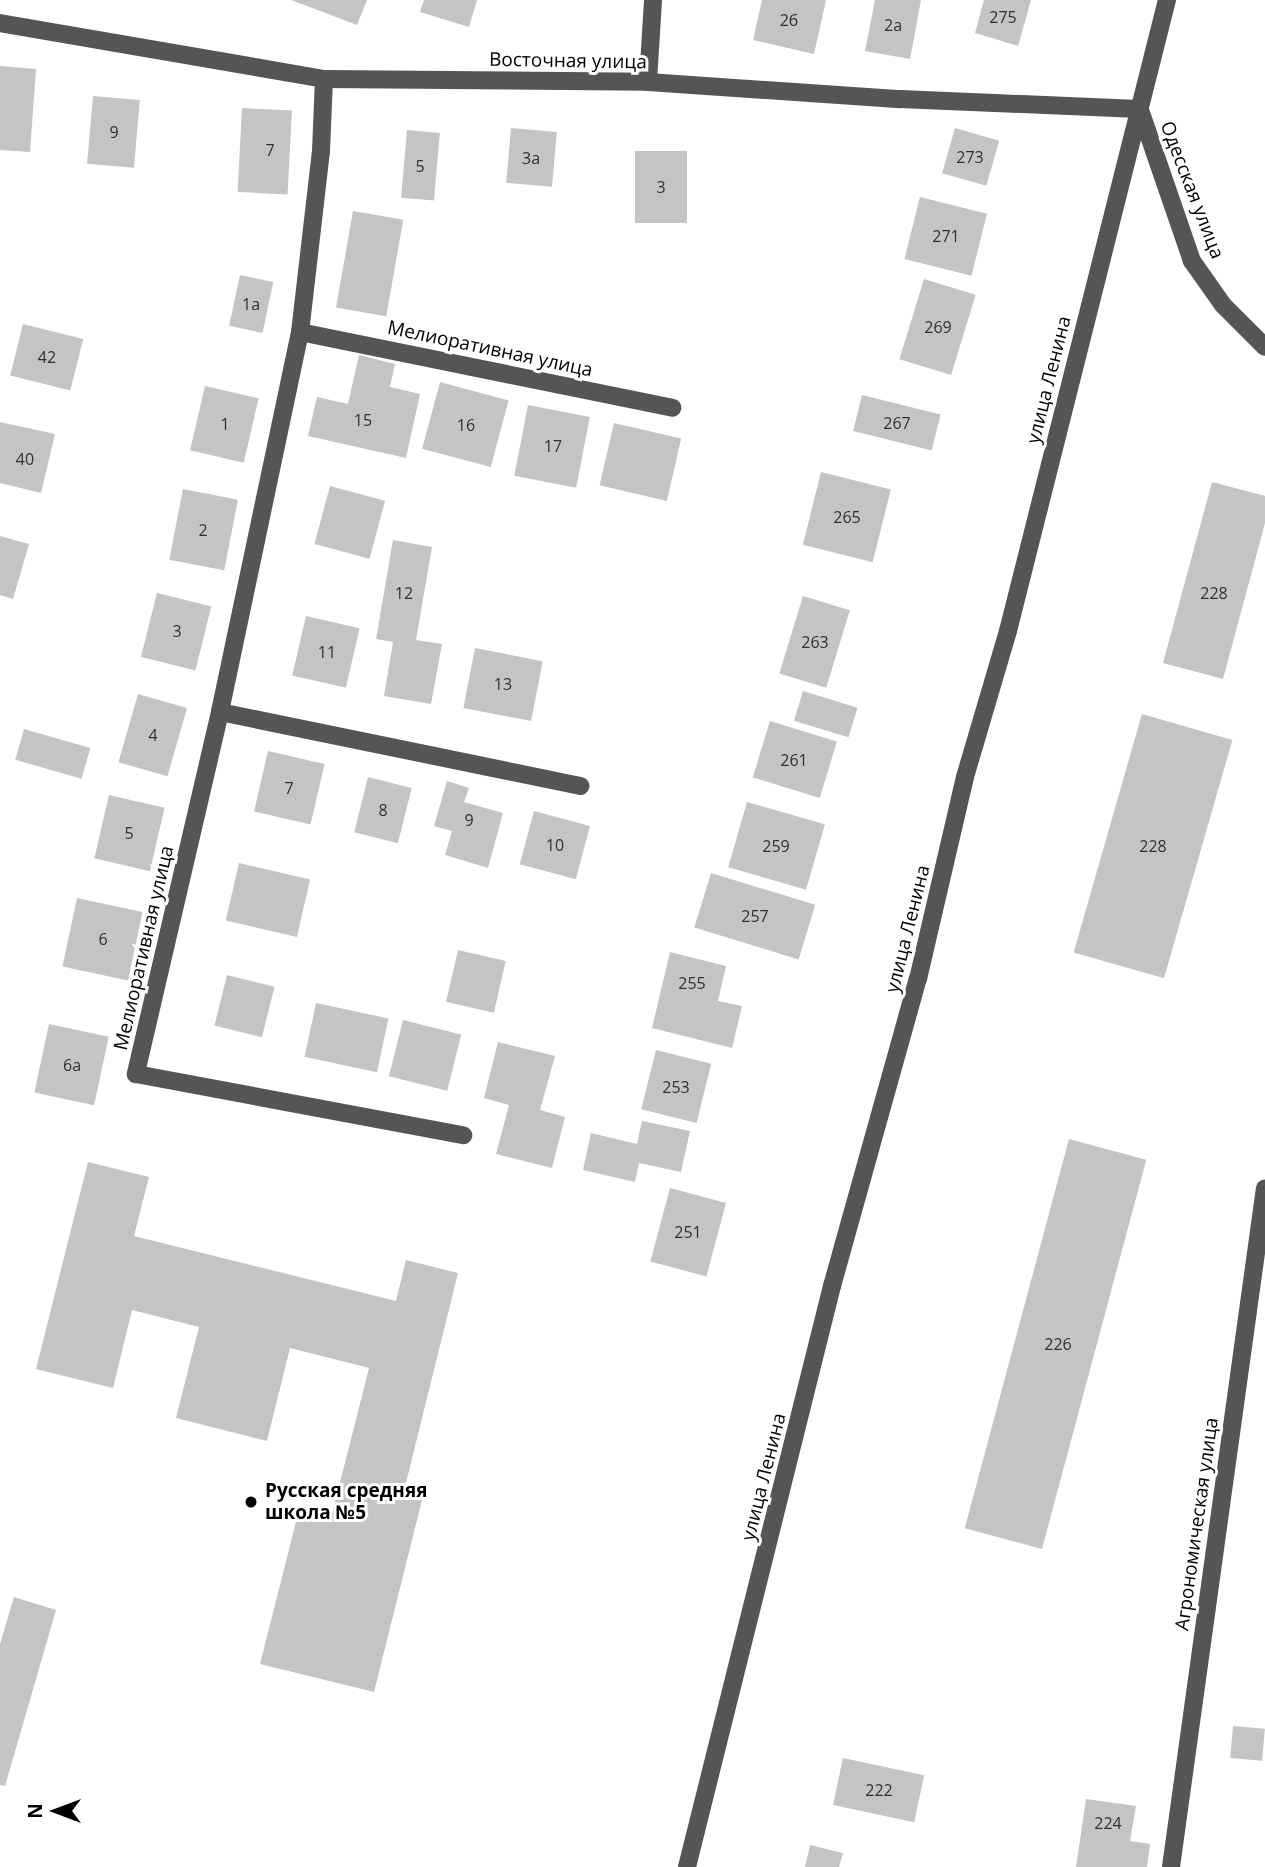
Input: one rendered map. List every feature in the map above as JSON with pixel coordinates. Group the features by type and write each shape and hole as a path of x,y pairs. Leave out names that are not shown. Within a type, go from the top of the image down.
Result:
{"street":[{"path":"648,82 653,0"},
{"name":"улица Ленина","path":"687,1867 832,1286 918,979 965,777 1008,631 1167,0"},
{"name":"Восточная улица","path":"0,23 324,79 648,82 900,99 1139,108"},
{"name":"Мелиоративная улица","path":"324,79 321,151 300,332 220,712 136,1074 463,1135"},
{"name":"Одесская улица","path":"1139,108 1192,261 1223,305 1265,347"},
{"name":"Мелиоративная улица","path":"300,332 672,408"},
{"path":"220,712 580,786"},
{"name":"Агрономическая улица","path":"1171,1867 1265,1188"}],"building":[{"path":"291,0 367,0 357,25"},
{"path":"424,0 477,0 469,27 420,12"},
{"path":"762,0 826,0 814,54 753,40"},
{"path":"875,0 921,0 910,59 865,51"},
{"path":"984,0 1031,0 1018,46 975,33"},
{"path":"0,66 36,69 30,152 0,150"},
{"path":"93,96 140,100 134,168 87,164"},
{"path":"242,108 292,111 288,195 238,192"},
{"path":"511,128 557,132 552,187 506,183"},
{"path":"955,128 999,141 986,186 942,173"},
{"path":"407,130 440,133 434,201 401,198"},
{"path":"635,151 687,151 687,223 635,223"},
{"path":"920,197 987,214 971,276 905,259"},
{"path":"353,211 403,220 386,316 336,308"},
{"path":"240,275 273,282 262,333 229,326"},
{"path":"924,279 976,295 951,375 899,359"},
{"path":"23,324 83,339 70,390 10,375"},
{"path":"359,355 395,364 390,387 420,394 406,458 308,436 317,397 348,404"},
{"path":"440,382 509,400 491,467 422,449"},
{"path":"205,386 259,398 244,463 190,450"},
{"path":"862,395 941,415 932,450 853,431"},
{"path":"528,405 590,417 576,488 514,476"},
{"path":"0,422 55,434 41,493 0,483"},
{"path":"614,423 681,439 667,501 600,485"},
{"path":"821,472 891,489 873,562 803,545"},
{"path":"1212,482 1265,496 1265,523 1223,679 1163,663"},
{"path":"330,486 385,501 370,559 314,544"},
{"path":"183,489 238,500 224,570 169,560"},
{"path":"0,536 29,544 13,599 0,595"},
{"path":"393,540 432,547 416,640 442,644 431,704 384,696 393,642 376,639"},
{"path":"157,593 211,607 195,671 141,657"},
{"path":"803,596 850,610 826,688 779,673"},
{"path":"306,616 360,628 346,688 292,675"},
{"path":"475,648 543,661 531,721 463,708"},
{"path":"803,691 858,708 848,737 794,721"},
{"path":"138,694 187,708 167,776 118,762"},
{"path":"1142,714 1232,740 1164,978 1074,952"},
{"path":"770,721 837,741 820,798 753,777"},
{"path":"24,729 90,748 82,779 15,760"},
{"path":"268,751 325,764 311,824 254,811"},
{"path":"368,777 412,788 398,843 354,832"},
{"path":"447,781 469,788 464,802 503,813 488,868 445,855 452,831 434,826"},
{"path":"109,795 165,808 150,871 94,858"},
{"path":"747,802 825,824 806,890 728,867"},
{"path":"534,811 590,826 576,879 520,864"},
{"path":"239,863 310,879 297,937 226,920"},
{"path":"711,873 815,905 799,959 694,928"},
{"path":"77,898 143,912 128,980 62,966"},
{"path":"458,950 506,961 494,1013 446,1002"},
{"path":"670,952 726,966 718,1001 742,1006 732,1048 652,1028"},
{"path":"227,975 275,987 262,1037 214,1025"},
{"path":"316,1003 388,1018 377,1072 305,1057"},
{"path":"403,1020 461,1035 447,1091 389,1076"},
{"path":"49,1024 109,1037 94,1105 34,1092"},
{"path":"498,1042 555,1056 540,1110 565,1117 552,1168 496,1154 509,1105 484,1098"},
{"path":"656,1050 711,1064 697,1123 641,1109"},
{"path":"642,1121 690,1131 681,1172 639,1163 635,1182 583,1170 591,1133 637,1144"},
{"path":"1069,1139 1146,1160 1042,1549 965,1528"},
{"path":"88,1162 149,1177 134,1236 396,1301 406,1260 458,1273 403,1495 422,1500 374,1692 260,1664 298,1514 330,1522 369,1368 290,1348 267,1441 176,1418 199,1327 132,1310 113,1388 36,1369"},
{"path":"670,1188 726,1203 706,1276 650,1261"},
{"path":"14,1597 56,1610 5,1786 0,1785 0,1644"},
{"path":"1233,1726 1265,1729 1262,1761 1230,1758"},
{"path":"843,1758 924,1775 914,1822 833,1805"},
{"path":"1086,1799 1136,1806 1130,1841 1150,1844 1147,1867 1076,1867"},
{"path":"810,1845 843,1853 839,1867 805,1867"}],"place":[{"name":"Русская средняя школа №5","path":"251,1502"}]}
